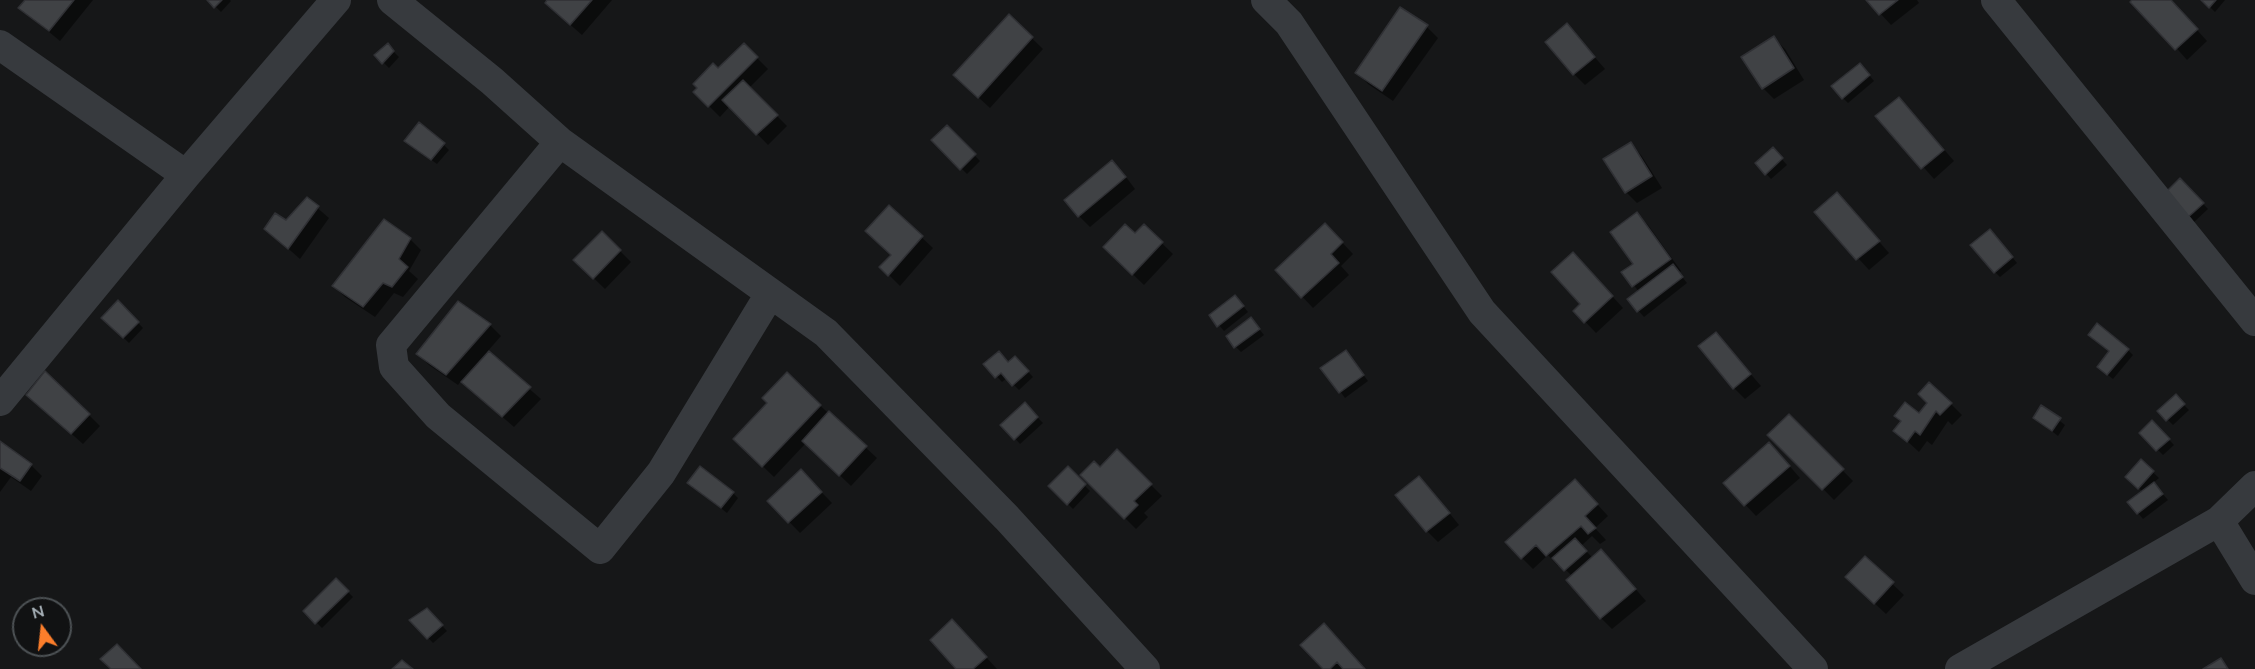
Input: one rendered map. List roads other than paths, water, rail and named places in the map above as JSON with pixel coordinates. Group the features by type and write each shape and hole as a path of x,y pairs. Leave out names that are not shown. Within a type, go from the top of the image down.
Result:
{"street":[{"path":"0,400 186,175 336,0"},
{"path":"392,0 492,81 560,142 826,333 1007,518 1145,669"},
{"path":"1266,0 1289,23 1482,312 1813,669"},
{"path":"1996,0 2255,321"},
{"path":"0,45 186,175"},
{"path":"560,142 391,345 394,367 438,416 600,549 661,474 770,294"},
{"path":"1960,669 2219,521 2255,486"},
{"path":"2219,521 2255,580"}]}
